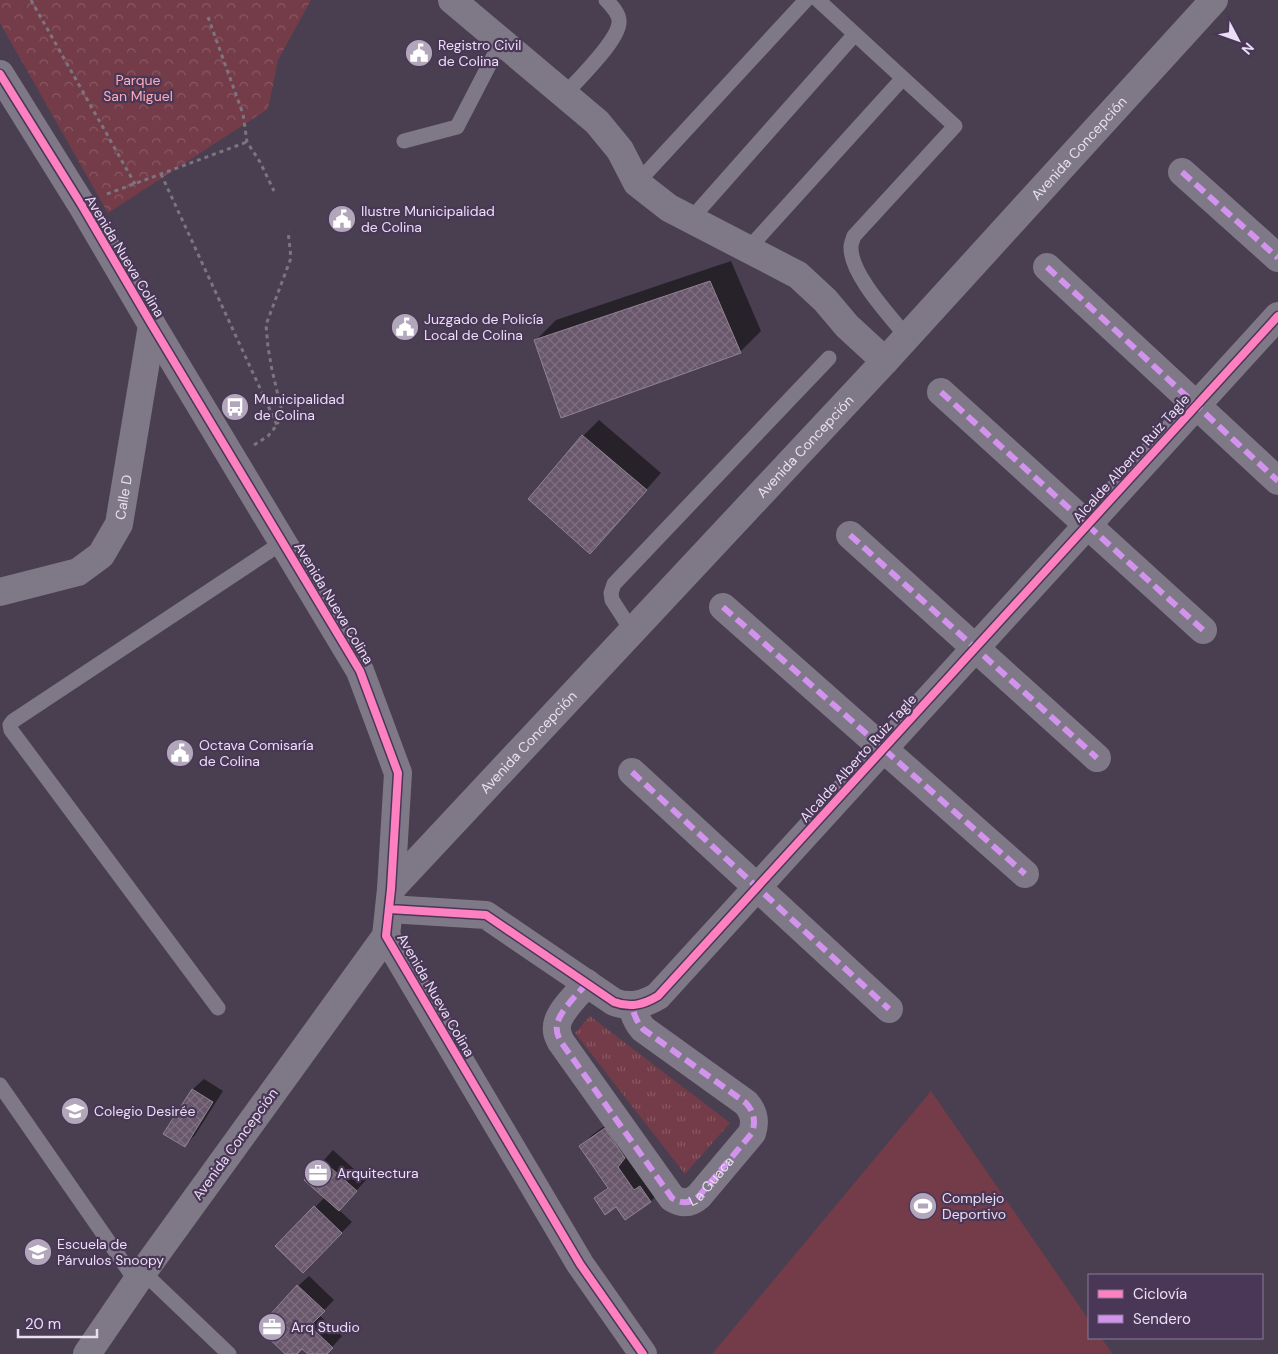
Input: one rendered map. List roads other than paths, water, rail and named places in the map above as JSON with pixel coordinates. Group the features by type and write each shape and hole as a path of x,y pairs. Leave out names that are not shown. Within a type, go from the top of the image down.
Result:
{"street":[{"path":"452,0 597,122 620,150 637,183 669,208 798,275 825,300 847,326 885,361"},
{"name":"Avenida Concepción","path":"390,899 632,631 885,361 1214,0"},
{"name":"Avenida Nueva Colina","path":"0,74 81,204 360,671 398,773 386,936 580,1264 643,1354"},
{"path":"1182,172 1278,258"},
{"path":"1047,267 1278,482"},
{"name":"Alcalde Alberto Ruiz Tagle","path":"632,1006 642,1004 658,996 1278,316"},
{"name":"Calle D","path":"0,592 78,572 101,555 119,524 152,325"},
{"path":"941,392 1204,630"},
{"path":"850,535 1097,758"},
{"path":"723,607 1025,874"},
{"path":"632,772 889,1009"},
{"path":"390,899 486,915 614,1002 632,1006"},
{"name":"Avenida Concepción","path":"87,1354 140,1276 386,936"},
{"name":"La Guaca","path":"587,983 558,1020 557,1034 560,1042 672,1198 677,1201 689,1202 699,1196 752,1133 755,1126 752,1109 643,1029 634,1015 632,1006"}],"lane":[{"path":"564,95 611,43 619,23 615,8 606,0"},
{"path":"637,183 806,0"},
{"path":"818,0 955,126 854,236 851,248 854,265 864,283 907,337"},
{"path":"691,219 855,34"},
{"path":"404,141 457,127 502,42"},
{"path":"748,249 903,78"},
{"path":"632,631 612,600 611,592 614,584 829,358"},
{"path":"218,1008 11,730 10,725 21,715 283,542"},
{"path":"0,1084 140,1276 229,1354"}],"place":[{"name":"Registro Civil de Colina","path":"419,53"},
{"name":"Ilustre Municipalidad de Colina","path":"342,219"},
{"name":"Juzgado de Policía Local de Colina","path":"405,327"},
{"name":"Municipalidad de Colina","path":"235,407"},
{"name":"Octava Comisaría de Colina","path":"180,753"},
{"name":"Colegio Desirée","path":"75,1111"},
{"name":"Arquitectura","path":"318,1173"},
{"name":"Complejo Deportivo","path":"923,1206"},
{"name":"Escuela de Párvulos Snoopy","path":"38,1252"},
{"name":"Arq Studio","path":"272,1327"}],"park label":[{"name":"Parque San Miguel","path":"138,88"}]}
